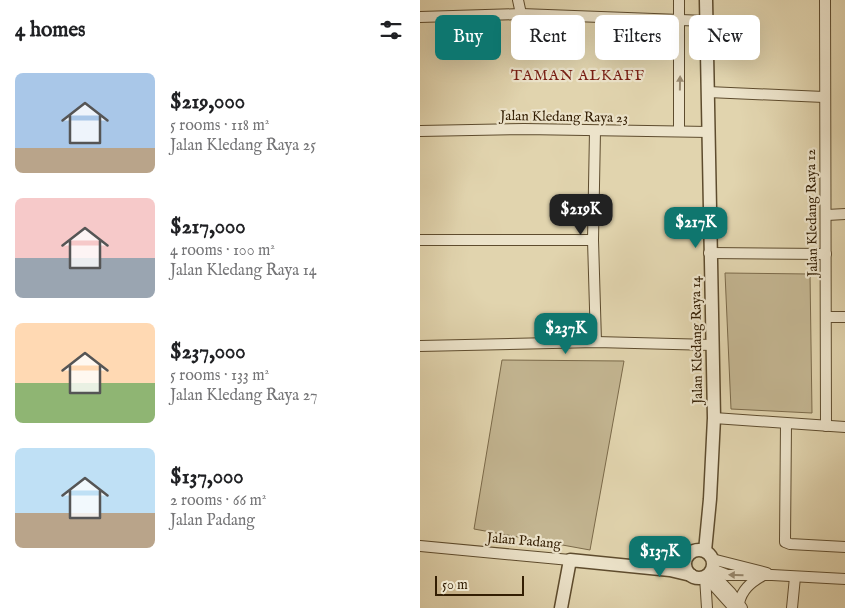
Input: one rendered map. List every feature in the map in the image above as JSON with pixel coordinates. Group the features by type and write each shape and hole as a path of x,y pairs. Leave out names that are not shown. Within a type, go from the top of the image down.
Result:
{"street":[{"path":"518,0 521,14"},
{"path":"679,131 680,0"},
{"name":"Jalan Kledang Raya 14","path":"706,0 707,15"},
{"name":"Jalan Kledang Raya 12","path":"824,0 827,215 826,426"},
{"path":"420,17 521,14 689,21"},
{"name":"Jalan Kledang Raya 14","path":"708,60 709,253 714,418 709,565"},
{"path":"708,92 824,97"},
{"path":"595,130 593,240 596,342"},
{"name":"Jalan Kledang Raya 23","path":"420,131 595,130 708,132"},
{"path":"827,215 845,214"},
{"path":"420,240 593,240"},
{"path":"709,253 826,254"},
{"path":"827,317 845,317"},
{"path":"420,346 596,342 712,345"},
{"path":"714,418 845,427"},
{"path":"786,424 785,542 790,544 845,547"},
{"name":"Jalan Kledang Raya 14","path":"688,556 697,539 702,512 710,499"},
{"name":"Jalan Padang","path":"420,546 570,560 626,566 670,570 698,577 709,565 695,550 688,556 668,563 626,566"},
{"path":"688,556 686,567 692,575"},
{"path":"561,608 570,560"},
{"path":"709,565 768,575 845,579"},
{"path":"709,565 737,607"},
{"path":"707,608 709,565"},
{"path":"737,607 741,594 746,587 768,575"},
{"path":"792,608 795,577"},
{"path":"719,608 737,607"}],"shaded area":[{"path":"725,273 810,274 812,413 731,409"},
{"path":"502,360 624,361 590,550 474,529"}],"district":[{"name":"TAMAN ALKAFF","path":"578,75"}]}
